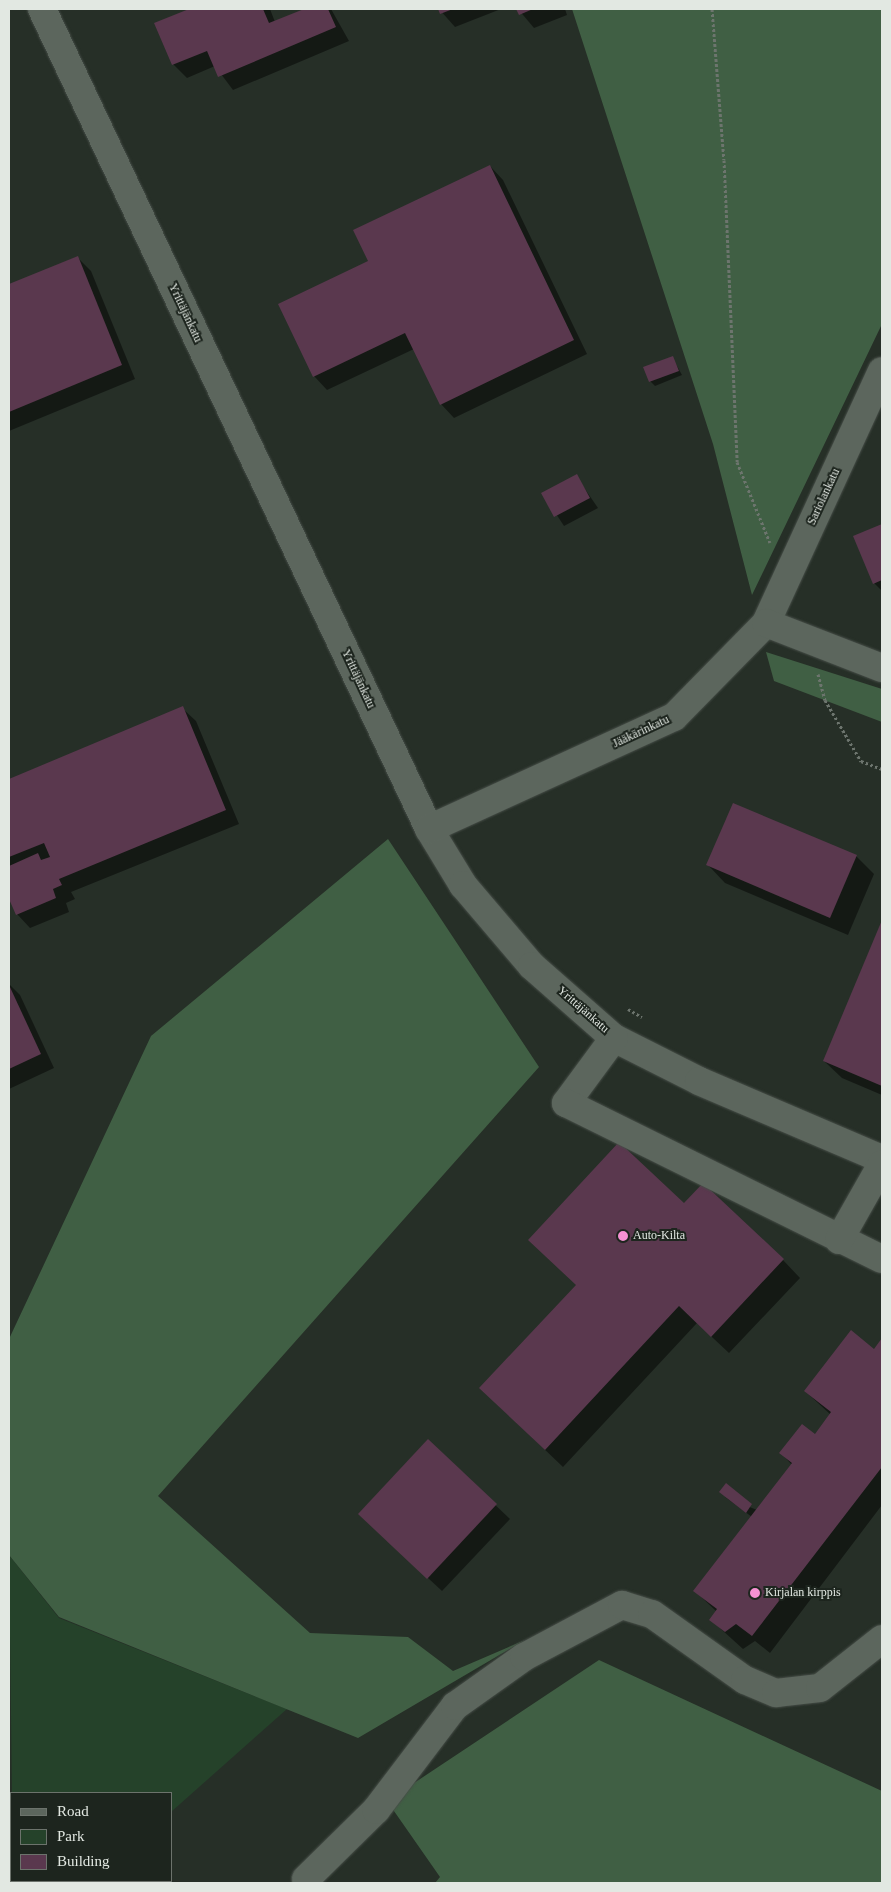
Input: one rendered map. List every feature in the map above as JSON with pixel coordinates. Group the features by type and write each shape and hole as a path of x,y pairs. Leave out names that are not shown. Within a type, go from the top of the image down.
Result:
{"street":[{"name":"Yrittäjänkatu","path":"42,9 429,829 463,886 532,966 614,1038 699,1081 882,1159"},
{"name":"Sariolankatu","path":"766,623 882,371"},
{"name":"Jääkärinkatu","path":"429,829 674,717 766,623"},
{"path":"766,623 882,668"},
{"path":"614,1038 566,1103 839,1240 882,1259"},
{"path":"839,1240 882,1164"},
{"path":"306,1879 376,1810 455,1706 524,1657 622,1605 652,1614 745,1680 776,1693 820,1688 882,1640"}],"path":[{"path":"712,9 724,160 737,462 767,533 783,586"},
{"path":"809,640 825,700 861,761 882,769"},
{"path":"624,1007 649,1021"}],"green space":[{"path":"572,9 882,9 882,324 752,595 713,444"},
{"path":"766,652 882,689 882,722 774,681"},
{"path":"388,839 539,1067 158,1496 310,1633 408,1637 453,1671 525,1640 358,1738 59,1617 9,1555 9,1339 151,1036"},
{"path":"9,1555 59,1618 287,1709 172,1811 172,1792 12,1792"},
{"path":"599,1660 882,1791 882,1883 435,1883 440,1877 387,1801"}],"building":[{"path":"189,9 263,9 269,23 304,9 328,9 336,27 218,77 207,51 172,65 154,23"},
{"path":"438,9 453,9 440,14"},
{"path":"516,9 533,9 519,15"},
{"path":"490,165 574,340 440,405 405,333 313,377 278,304 368,261 353,230"},
{"path":"78,256 122,365 9,412 9,284"},
{"path":"673,356 679,371 649,382 643,367"},
{"path":"577,474 590,498 554,517 541,493"},
{"path":"882,524 882,580 873,584 853,536"},
{"path":"183,706 226,810 59,879 62,885 53,889 56,898 16,915 9,899 9,866 38,853 41,860 50,857 44,843 9,857 9,779"},
{"path":"733,803 857,855 830,918 706,865"},
{"path":"882,920 882,1086 823,1061"},
{"path":"9,985 41,1054 9,1069"},
{"path":"619,1142 684,1203 703,1183 784,1259 711,1337 679,1306 545,1450 479,1388 576,1285 528,1240"},
{"path":"851,1330 874,1349 882,1338 882,1467 752,1636 736,1624 725,1632 709,1620 717,1609 693,1591 792,1463 779,1453 802,1424 815,1434 831,1412 804,1391"},
{"path":"428,1439 497,1504 427,1579 358,1514"},
{"path":"726,1483 752,1504 746,1513 719,1492"}],"place":[{"name":"Auto-Kilta","path":"623,1236"},
{"name":"Kirjalan kirppis","path":"755,1593"}]}
